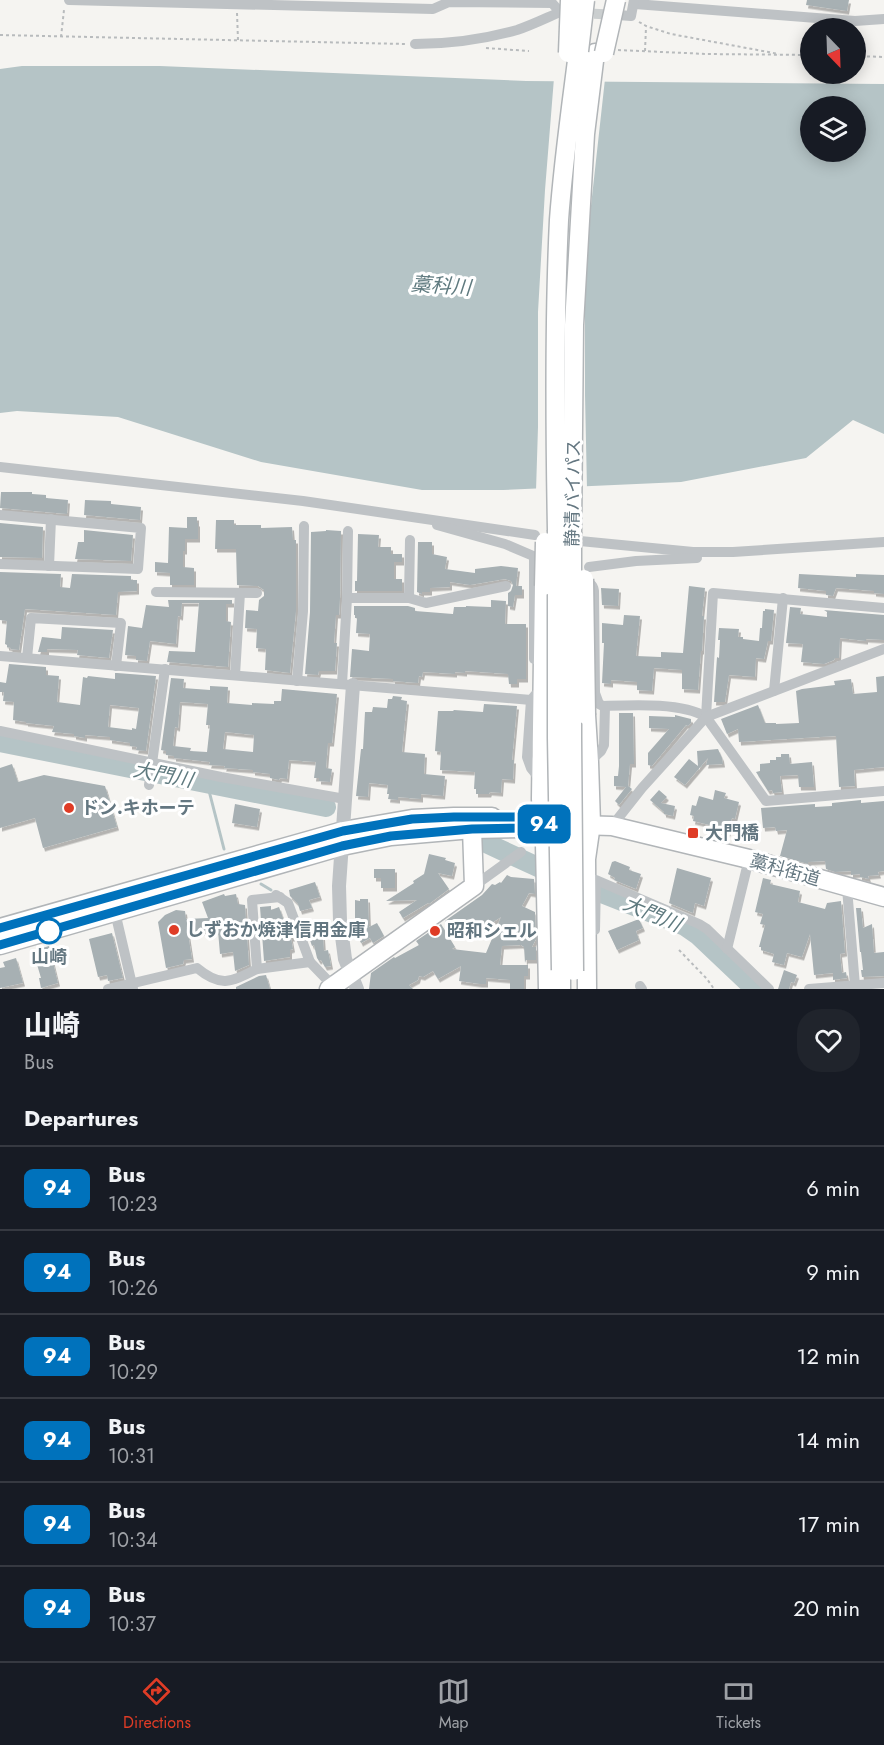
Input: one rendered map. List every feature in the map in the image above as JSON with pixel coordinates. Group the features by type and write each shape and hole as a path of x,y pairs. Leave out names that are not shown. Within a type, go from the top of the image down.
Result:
{"highway":[{"path":"564,160 570,0"},
{"name":"静清バイパス","path":"570,977 557,738 555,389 564,160 585,0"},
{"name":"静清バイパス","path":"561,989 570,977 574,325 585,134 589,96 606,0"},
{"path":"584,167 604,53 617,8"},
{"path":"548,989 541,780 545,539 555,389"},
{"path":"574,394 584,553 586,715 591,824 586,859 587,989"},
{"path":"0,928 412,819 528,817 544,824"},
{"path":"0,945 116,912 342,839 472,829 528,828 544,824"},
{"name":"藁科街道","path":"544,824 612,826 749,859 884,897"},
{"path":"331,988 354,982 474,886 472,829"}],"street":[{"path":"67,1 397,4 433,9 449,2 552,2 560,12 518,29 470,39 415,44"},
{"path":"617,8 631,16 635,2 855,21 884,19"},
{"path":"0,467 303,501 535,535"},
{"path":"0,515 141,528 138,569 0,564"},
{"path":"409,516 505,544 536,558 533,580 535,695 531,700 527,757 531,768 541,780"},
{"path":"49,566 51,519"},
{"path":"297,681 303,611 304,526"},
{"path":"348,531 345,799 339,867 340,921 345,959 354,982"},
{"path":"409,598 410,540"},
{"path":"580,541 693,552 733,552 884,542"},
{"path":"589,567 636,561 708,557 733,552"},
{"path":"533,580 590,583 593,586 595,693 599,704 670,707 696,711 706,717 766,801 884,791"},
{"path":"348,598 409,598 426,603 506,586"},
{"path":"156,592 257,593"},
{"path":"235,675 240,593"},
{"path":"706,717 713,593 884,608"},
{"path":"774,691 783,598"},
{"path":"27,658 31,618 120,623 116,666"},
{"path":"612,826 642,788 706,717 884,649"},
{"path":"0,656 531,700"},
{"path":"149,785 165,669"},
{"path":"589,762 604,745 605,706"},
{"path":"0,731 221,777 345,799"},
{"path":"474,886 521,852"},
{"path":"728,949 749,859"},
{"path":"594,989 596,880 690,919 707,929 769,989"},
{"path":"847,888 855,986"},
{"path":"257,969 252,900 278,896 288,903 310,962 331,988"},
{"path":"116,912 133,986"},
{"path":"108,989 133,986 197,968 209,978 223,981 238,978 257,969 310,962"},
{"path":"809,989 884,983"}],"path":[{"path":"61,37 67,1"},
{"path":"238,40 244,3"},
{"path":"631,16 646,26 671,34 784,55"},
{"path":"645,51 646,26"},
{"path":"0,35 415,44"},
{"path":"483,48 529,51"},
{"path":"616,50 800,55"},
{"path":"866,56 884,57"},
{"path":"679,950 714,989"}],"water":[{"name":"藁科川","path":"22,66 160,66 526,81 884,84 884,434 853,420 806,458 681,482 503,490 422,490 261,462 118,417 17,411 0,413 0,69"}],"pier":[{"path":"554,78 605,79 585,260 587,489 536,491 538,312"}],"building":[{"path":"807,0 849,0 847,11 806,5"},
{"path":"1,492 32,492 32,494 46,495 46,498 68,500 67,514 0,508"},
{"path":"85,500 111,501 111,504 141,507 140,520 84,515"},
{"path":"187,517 197,517 198,523 198,539 185,539 185,551 183,551 183,567 194,568 194,585 170,585 170,573 155,572 155,562 168,563 169,527 187,528"},
{"path":"216,520 234,520 234,525 261,525 261,528 292,527 293,540 296,540 296,611 290,673 265,670 266,649 256,648 257,629 245,628 246,610 258,611 259,600 264,596 264,590 258,586 237,585 236,549 215,549"},
{"path":"0,523 43,527 42,558 0,557"},
{"path":"84,530 133,535 131,561 75,559 78,542 84,542"},
{"path":"341,531 339,615 336,615 334,643 337,643 335,671 319,671 318,675 305,674 310,612 311,532"},
{"path":"358,534 379,535 378,547 391,547 391,554 402,554 402,562 394,562 394,579 402,579 402,591 355,591"},
{"path":"418,542 432,542 432,554 447,557 445,569 475,573 475,569 501,566 518,568 516,586 522,586 522,595 515,595 513,607 508,606 508,593 513,585 511,581 505,579 470,585 450,582 450,587 430,588 430,592 422,592 422,594 417,592"},
{"path":"0,572 61,574 60,587 70,588 72,574 131,576 131,580 137,580 137,591 118,592 116,615 25,609 19,650 10,649 5,644 7,621 0,620"},
{"path":"799,574 856,577 856,574 884,575 884,594 836,588 833,596 826,595 826,591 798,588"},
{"path":"689,586 705,588 698,690 682,689 682,670 654,668 652,691 637,690 637,682 611,680 611,684 602,683 604,643 602,643 602,623 623,625 624,615 640,616 636,656 661,657 661,652 683,653"},
{"path":"601,588 619,589 618,606 602,605"},
{"path":"168,600 232,600 232,604 226,604 226,621 231,622 228,667 167,662 169,651 195,652 199,603 182,603 181,617 178,616 176,644 150,641 147,661 136,660 136,656 125,655 128,626 142,628 146,605 169,607"},
{"path":"491,600 506,601 505,624 526,624 526,679 517,679 517,684 509,684 508,674 465,671 465,673 455,672 455,674 423,672 422,677 419,676 418,683 350,677 352,649 369,651 370,634 356,633 357,618 354,615 354,606 408,606 415,608 415,611 453,614 454,607 491,607"},
{"path":"790,607 801,608 800,614 827,617 827,612 824,610 884,615 884,640 866,639 866,641 840,638 839,658 824,664 801,662 803,644 786,643"},
{"path":"765,609 774,610 771,641 768,641 764,659 756,658 755,677 729,675 725,702 714,702 717,657 719,658 719,628 739,629 738,637 759,641"},
{"path":"62,627 113,630 109,658 77,655 78,650 47,649 47,652 38,652 42,637 61,639"},
{"path":"9,664 46,667 46,675 59,676 57,702 80,705 83,677 115,679 115,673 156,676 146,751 136,750 137,747 130,746 130,743 110,740 110,737 85,735 85,738 74,736 74,734 52,732 54,726 13,720 14,702 3,701 4,692 0,692 0,682 6,683","holes":["110,705 139,708 136,729 108,727"]},
{"path":"884,676 884,767 854,770 855,786 839,787 836,736 739,742 738,729 727,734 721,719 758,705 765,723 799,723 796,691 835,685 834,681 851,679 853,694 877,692 876,677"},
{"path":"171,678 184,679 183,688 210,690 210,686 228,687 227,703 274,704 274,701 281,701 282,689 337,694 332,743 328,743 326,768 332,769 330,782 314,778 316,762 289,760 287,779 280,778 279,780 270,778 270,774 253,772 253,770 224,768 225,766 209,765 210,762 174,758 161,750","holes":["180,702 208,704 206,725 210,725 207,752 190,751 191,748 173,746 175,727 178,728","225,732 254,735 253,752 223,749"]},
{"path":"393,696 402,697 401,700 407,701 402,752 425,754 424,774 445,776 443,796 421,794 421,799 398,797 398,800 388,799 388,785 369,783 368,797 356,796 361,749 363,749 365,712 372,712 373,707 387,708 388,699 392,699"},
{"path":"484,704 517,706 512,760 514,760 513,780 502,779 501,793 476,794 475,772 440,770 441,752 435,751 438,711 483,712"},
{"path":"619,713 633,713 634,764 630,764 628,786 632,789 619,805 615,801 626,787 614,786 614,776 618,776 619,766"},
{"path":"675,715 691,719 691,723 686,725 652,766 648,765 648,753 669,729 649,728 649,716 675,717"},
{"path":"718,749 723,764 706,765 708,758 685,785 674,777 689,759 698,766 697,751"},
{"path":"781,754 789,754 790,764 812,762 814,787 799,787 798,775 780,776 782,792 768,791 756,772 760,771 760,764 770,763 770,760 781,757"},
{"path":"12,764 18,782 44,775 105,786 117,827 43,848 35,818 0,828 0,768"},
{"path":"659,790 667,797 661,803 675,806 673,816 664,814 650,800"},
{"path":"715,790 726,793 724,798 739,802 728,834 717,831 718,827 693,821 694,816 690,815 692,805 696,806 699,796 713,800"},
{"path":"861,800 861,803 884,801 884,871 878,872 879,875 868,876 869,879 860,877 860,874 851,875 851,871 835,872 826,869 825,861 808,862 808,864 780,856 787,830 776,831 775,827 763,828 761,808 815,804 815,807 832,806 832,803"},
{"path":"235,804 260,809 257,827 232,823"},
{"path":"429,854 455,863 452,876 438,873 449,889 429,904 403,918 399,912 417,900 386,901 424,874"},
{"path":"615,861 641,874 636,889 614,880 615,878 608,874 612,862"},
{"path":"677,868 711,878 704,906 695,903 693,913 669,903"},
{"path":"374,869 395,869 395,888 381,888 381,878 374,878"},
{"path":"507,875 534,879 535,894 529,893 522,906 535,912 536,939 532,947 536,947 536,960 526,960 525,963 524,947 521,945 502,946 500,965 528,965 528,976 524,976 524,989 510,989 510,980 486,978 486,984 459,981 461,966 438,979 433,971 423,977 419,976 418,980 409,985 413,989 369,989 371,973 394,957 419,945 416,941 441,924 455,947 452,949 486,953 501,917 472,936 460,919 449,927 445,921 482,895 492,884 501,883"},
{"path":"763,878 771,880 770,884 800,891 798,902 825,909 827,903 841,901 845,953 840,954 842,973 846,972 847,978 833,980 833,973 814,975 810,934 802,957 787,953 784,965 772,962 774,954 761,950 759,947 765,925 760,924 763,914 755,912"},
{"path":"315,882 320,897 309,900 312,908 300,911 298,904 290,896 289,890"},
{"path":"224,894 225,896 236,894 238,904 245,905 249,965 235,971 233,952 220,954 218,931 188,933 192,959 166,968 158,922 165,915 176,910 185,911 186,919 208,918 202,902"},
{"path":"360,899 368,899 369,927 377,923 384,936 373,943 370,938 361,943 352,924 355,923 355,900 360,901"},
{"path":"271,906 271,910 279,907 293,938 291,938 293,949 290,950 290,957 264,961 260,907"},
{"path":"856,908 861,908 863,928 872,924 874,953 884,952 884,976 862,977"},
{"path":"639,919 643,928 636,931 639,940 617,950 608,931"},
{"path":"112,933 123,978 108,981 107,975 98,977 89,939"},
{"path":"323,936 324,951 328,950 331,966 325,967 317,958 314,945 312,946 309,937"},
{"path":"49,946 58,983 41,988 39,978 41,978 33,951"},
{"path":"16,958 23,983 0,988 0,968 5,967 3,962"},
{"path":"784,970 797,975 789,989 778,989"},
{"path":"266,975 270,989 236,989 259,976"}],"waterway":[{"name":"大門川","path":"0,742 326,807"},
{"path":"207,783 224,849"},
{"name":"大門川","path":"486,843 540,868"},
{"path":"261,884 271,890"},
{"name":"大門川","path":"599,892 685,926 698,935 755,989"}],"tunnel":[{"path":"579,13 618,15"}],"bus line":[{"name":"94","path":"0,928 343,831 412,819 454,817 528,817 544,824 528,828 472,829 391,836 342,846 0,945"}],"place":[{"name":"ドン.キホーテ","path":"69,808"},
{"name":"大門橋","path":"693,833"},
{"name":"しずおか焼津信用金庫","path":"174,930"},
{"name":"山崎","path":"49,931"},
{"name":"昭和シェル","path":"435,931"}]}
